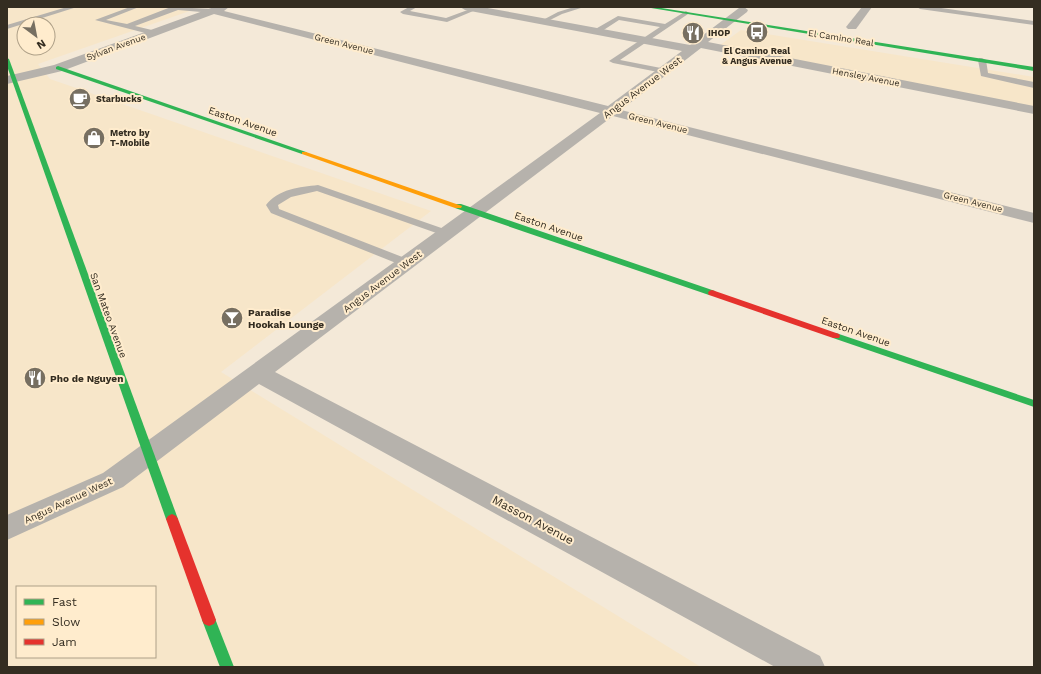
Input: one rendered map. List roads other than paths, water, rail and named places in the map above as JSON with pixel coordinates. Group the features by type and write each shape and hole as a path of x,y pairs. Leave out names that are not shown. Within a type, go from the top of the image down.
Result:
{"street":[{"name":"El Camino Real","path":"647,7 686,13 731,14 1034,69"},
{"path":"848,26 867,7"},
{"name":"Hensley Avenue","path":"470,8 646,40 695,46 1034,110"},
{"name":"Sylvan Avenue","path":"10,79 58,68 218,9"},
{"name":"Green Avenue","path":"218,9 611,111 1034,218"},
{"name":"Angus Avenue West","path":"7,528 113,480 611,111 695,46 731,14 747,11"},
{"name":"El Camino Real","path":"848,26 866,29"},
{"name":"San Mateo Avenue","path":"7,59 10,79 227,667"},
{"name":"Easton Avenue","path":"58,68 1034,404"},
{"name":"Masson Avenue","path":"258,373 808,667"}],"lane":[{"path":"7,27 74,7"},
{"path":"136,7 98,20 152,33"},
{"path":"174,7 218,9"},
{"path":"414,7 403,12 447,20 470,8"},
{"path":"544,21 560,13 581,7"},
{"path":"920,7 1034,23"},
{"path":"971,7 1034,16"},
{"path":"128,26 177,8"},
{"path":"663,71 613,61 686,13"},
{"path":"596,31 618,18 667,26"},
{"path":"982,60 984,74 1007,80 1034,84"},
{"path":"406,263 275,211 272,205 277,200 287,195 303,190 318,188 446,233"}],"place":[{"name":"El Camino Real & Angus Avenue","path":"757,32"},
{"name":"IHOP","path":"693,33"},
{"name":"Starbucks","path":"80,99"},
{"name":"Metro by T-Mobile","path":"94,138"},
{"name":"Paradise Hookah Lounge","path":"232,318"},
{"name":"Pho de Nguyen","path":"35,378"}]}
